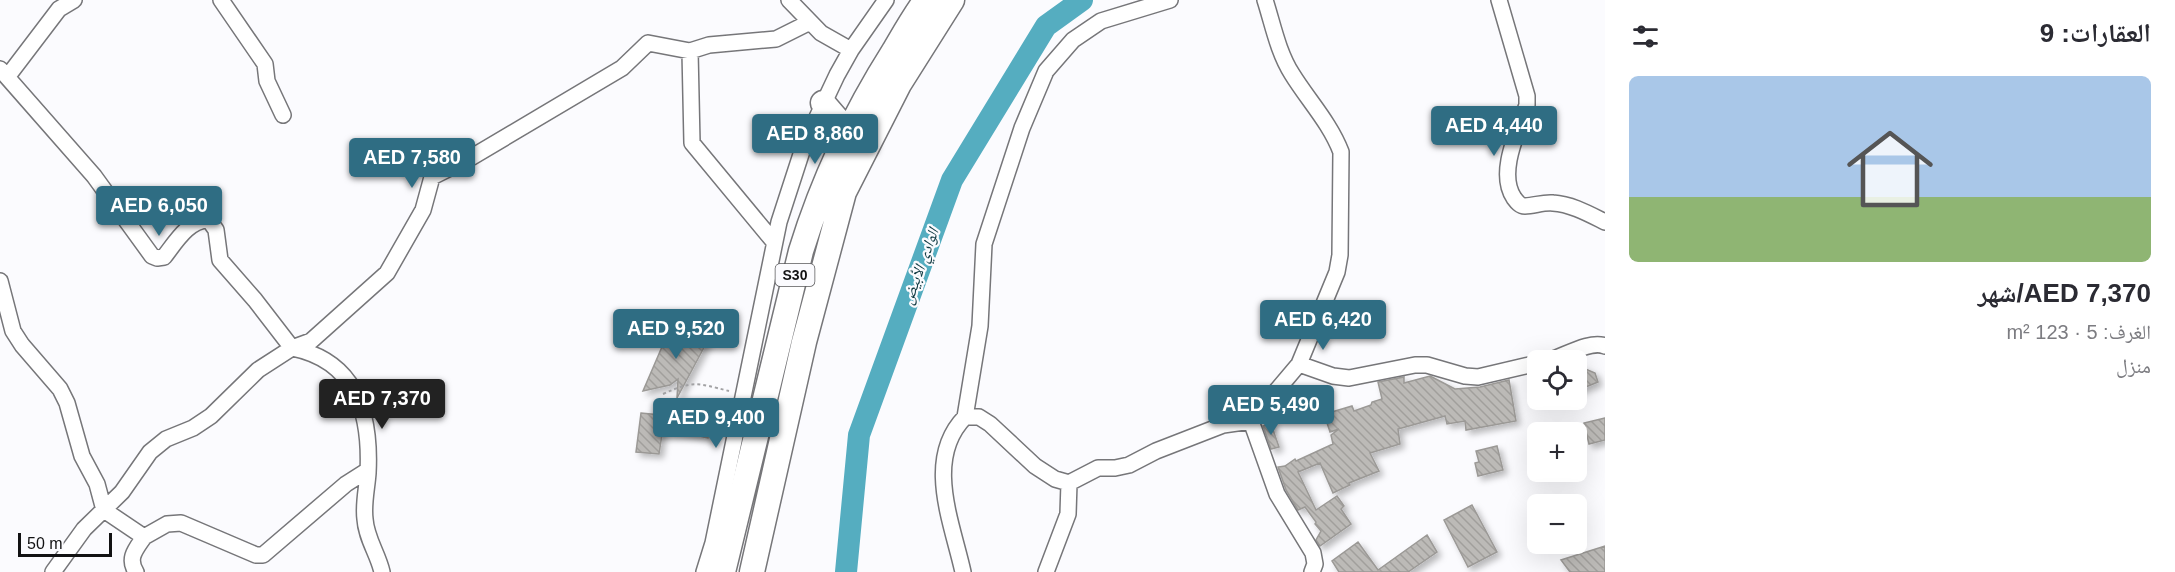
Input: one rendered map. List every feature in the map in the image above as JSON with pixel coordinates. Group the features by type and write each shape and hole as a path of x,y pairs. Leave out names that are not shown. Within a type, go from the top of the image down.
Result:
{"main road":[{"name":"S30","path":"723,572 801,251 816,204 868,92 926,0"},
{"name":"S30","path":"752,572 804,342 844,192 899,84 952,0"},
{"path":"823,104 848,132"}],"street":[{"path":"74,0 59,9 4,72 94,176 152,256 164,257 185,231 202,220 209,220 213,224 220,260 292,348 311,352 322,358 353,387 362,404 365,417 368,470 364,517 367,533 382,572"},
{"path":"221,0 265,64 267,81 283,115"},
{"path":"789,0 821,33 851,50"},
{"path":"704,572 713,543 774,242 804,145 851,50 886,0"},
{"path":"963,572 946,501 943,464 947,441 965,417 980,326 984,244 1022,128 1046,71 1073,40 1101,21 1170,0"},
{"path":"965,417 979,417 990,424 1035,466 1055,479 1069,483 1098,468 1129,465 1156,451 1223,425 1251,421 1299,364 1337,272 1341,255 1341,152 1336,138 1282,57 1265,0"},
{"path":"1499,0 1527,96 1527,105 1506,173 1512,195 1518,204 1524,206 1541,203 1563,204 1591,214 1605,222"},
{"path":"53,572 84,530 122,492 150,452 166,439 193,428 211,416 248,378 292,348 311,341 387,273 423,210 432,177 472,157 622,68 648,43 690,51 709,45 776,39 810,22"},
{"path":"690,51 692,143 774,242"},
{"path":"0,281 14,331 22,345 60,389 67,403 82,456 97,484 104,510 144,537"},
{"path":"1578,350 1585,346 1601,344 1605,346"},
{"path":"1299,364 1333,376 1349,378 1421,365 1478,377 1527,366"},
{"path":"1251,421 1277,494 1313,553 1315,564 1312,572"},
{"path":"136,572 132,566 132,556 144,537 167,524 181,523 256,555 263,555 346,484 368,470"},
{"path":"1046,572 1068,514 1069,483"}],"path":[{"path":"663,394 690,383 698,383 743,395"}],"building":[{"path":"671,326 708,340 677,398 678,379 670,385 643,391"},
{"path":"1587,370 1595,373 1598,382 1587,386"},
{"path":"1430,376 1455,389 1480,387 1509,380 1516,421 1466,430 1465,421 1447,424 1445,416 1398,429 1400,444 1370,453 1379,471 1349,483 1350,485 1333,493 1320,463 1298,472 1316,510 1337,496 1344,506 1341,509 1351,524 1320,546 1316,540 1321,531 1305,507 1298,510 1286,490 1278,467 1333,444 1331,435 1339,429 1330,432 1326,420 1332,412 1352,406 1354,411 1382,399 1378,382 1404,377 1404,383"},
{"path":"641,413 710,420 708,438 663,428 659,454 636,452"},
{"path":"1605,418 1605,440 1589,444 1587,422"},
{"path":"1271,424 1279,447 1271,449 1263,426"},
{"path":"1497,446 1503,470 1478,476 1475,463 1479,462 1476,451"},
{"path":"1472,505 1497,552 1468,567 1444,520"},
{"path":"1427,535 1437,552 1408,572 1339,572 1332,561 1358,542 1378,570"},
{"path":"1605,546 1605,572 1570,572 1561,560 1587,554 1587,552"}],"waterway":[{"name":"الوادي الأبيض","path":"846,572 859,435 952,180 1046,26 1082,0"}]}
